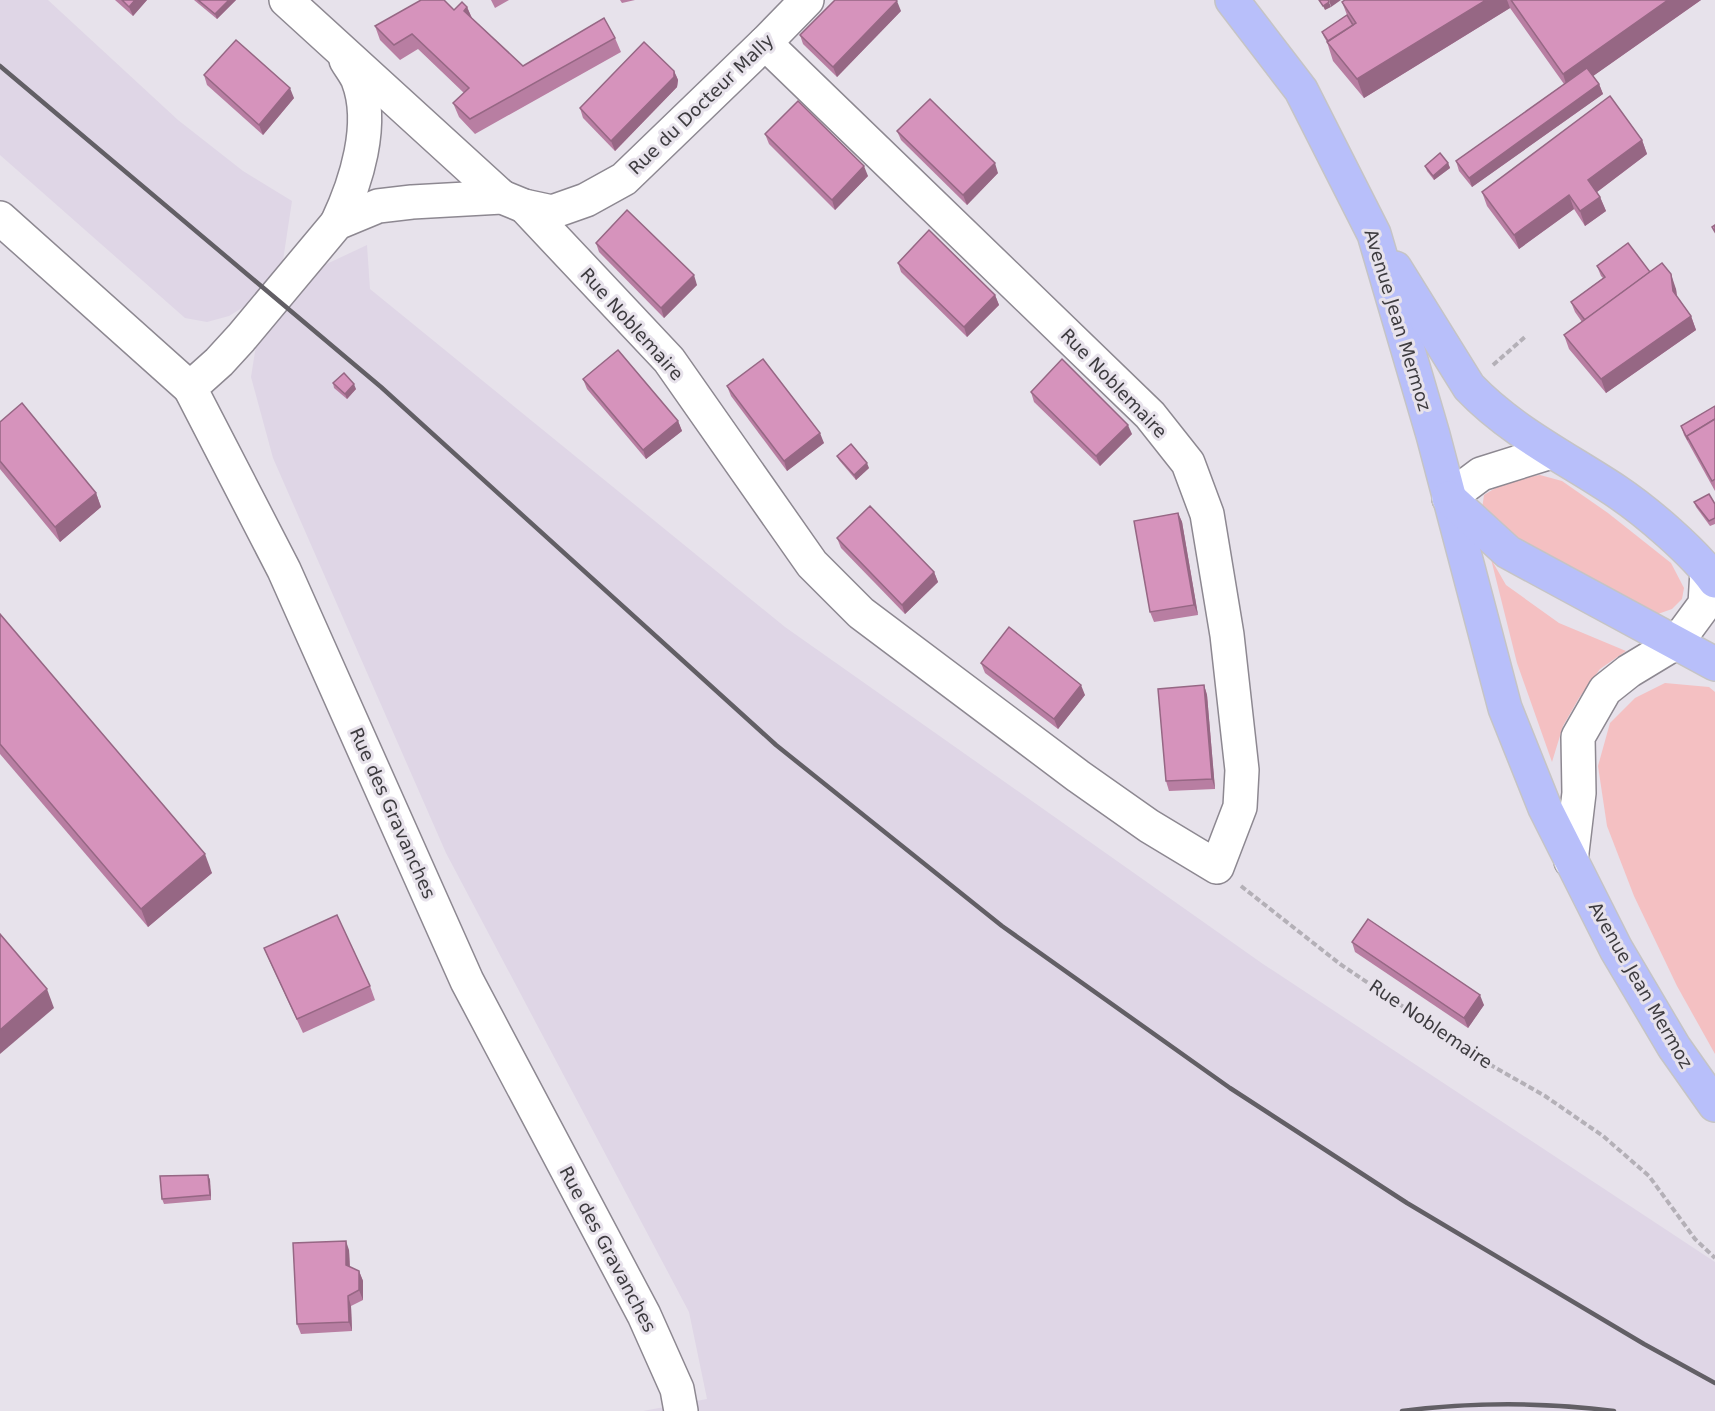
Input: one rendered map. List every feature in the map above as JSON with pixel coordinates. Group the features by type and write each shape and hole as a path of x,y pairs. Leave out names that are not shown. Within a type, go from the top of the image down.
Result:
{"main road":[{"name":"Avenue Jean Mermoz","path":"1232,0 1301,90 1374,234 1433,435 1505,708 1545,808 1616,949 1674,1047 1715,1105"},
{"path":"1374,234 1470,387 1484,402 1551,452 1617,492 1664,530 1711,576"},
{"path":"1449,498 1508,552 1715,664"}],"street":[{"name":"Rue Noblemaire","path":"286,0 513,202 669,360 812,564 861,613 1078,776 1149,826 1217,867 1240,807 1242,770 1227,634 1207,514 1188,463 1150,415 765,44"},
{"name":"Rue du Docteur Mally","path":"327,233 378,206 412,202 513,202 552,212 586,200 624,179 765,44 807,0"},
{"path":"0,218 190,388 241,338 327,233 350,195 361,154 365,113 358,80 339,49"},
{"name":"Rue des Gravanches","path":"190,388 284,570 467,981 648,1324 677,1389 681,1411"},
{"path":"1449,498 1481,474 1551,452"},
{"path":"1571,861 1579,793 1578,737 1605,690 1629,671 1677,642 1705,604 1711,576"}],"path":[{"name":"Rue Noblemaire","path":"1217,867 1340,964 1482,1060 1545,1096 1603,1136 1649,1176 1695,1239 1715,1258"}],"shaded area":[{"path":"0,0 48,0 178,120 243,171 292,201 282,267 255,300 229,316 207,322 185,318 0,155"},
{"path":"367,245 370,289 785,627 1263,964 1715,1262 1715,1411 643,1411 707,1399 689,1312 446,853 273,458 251,377 257,339 318,268"},
{"path":"1540,475 1562,481 1608,513 1671,563 1684,588 1682,599 1672,609 1655,615 1513,538 1482,509 1484,495 1497,487"},
{"path":"1491,559 1506,585 1559,623 1626,651 1600,669 1579,698 1563,726 1552,762 1517,663"},
{"path":"1665,683 1709,687 1715,692 1715,1054 1677,986 1634,896 1607,826 1598,766 1610,723 1635,698"}],"building":[{"path":"122,0 135,0 129,7"},
{"path":"198,0 229,0 215,14"},
{"path":"421,0 444,0 454,10 462,2 467,7 464,11 523,66 604,18 615,38 470,119 453,103 469,88 412,34 394,45 375,26"},
{"path":"835,0 897,1 833,67 800,35"},
{"path":"1319,0 1328,0 1329,2 1323,6"},
{"path":"1345,0 1486,0 1357,79 1327,42 1356,23 1342,2"},
{"path":"1511,0 1668,0 1563,74"},
{"path":"1347,15 1353,25 1328,41 1322,32"},
{"path":"236,40 290,88 259,125 204,75"},
{"path":"644,42 674,71 674,77 611,141 580,108"},
{"path":"1587,68 1599,84 1469,178 1456,161"},
{"path":"1610,96 1642,140 1588,180 1600,197 1580,211 1569,195 1514,235 1482,192"},
{"path":"930,99 995,163 963,195 897,131"},
{"path":"798,101 864,166 832,200 765,134"},
{"path":"1440,153 1448,163 1433,176 1425,166"},
{"path":"627,210 694,275 661,308 596,243"},
{"path":"929,230 995,295 964,327 898,263"},
{"path":"1628,243 1650,272 1585,320 1571,302 1605,277 1597,266"},
{"path":"1662,263 1671,274 1673,291 1691,316 1601,379 1564,335"},
{"path":"618,350 678,421 643,450 583,379"},
{"path":"763,359 820,433 784,461 727,386"},
{"path":"1062,359 1128,425 1096,456 1031,392"},
{"path":"344,373 354,384 345,394 333,383"},
{"path":"22,403 96,493 55,527 0,461 0,422"},
{"path":"1715,406 1715,419 1687,436 1688,440 1681,426"},
{"path":"1715,419 1715,479 1712,481 1687,436"},
{"path":"851,444 867,463 854,475 837,456"},
{"path":"1709,494 1715,504 1715,518 1709,521 1694,502"},
{"path":"870,506 934,572 902,605 837,538"},
{"path":"1178,513 1194,605 1150,612 1134,521"},
{"path":"0,614 205,854 141,909 0,744"},
{"path":"1009,627 1081,685 1054,719 981,663"},
{"path":"1204,685 1212,779 1166,781 1158,689"},
{"path":"337,915 370,986 297,1019 264,948"},
{"path":"1368,919 1480,995 1464,1018 1352,942"},
{"path":"0,934 47,989 0,1030"},
{"path":"208,1175 210,1195 162,1199 160,1176"},
{"path":"346,1241 346,1265 359,1271 359,1290 348,1296 349,1322 297,1324 293,1243"}],"railway":[{"path":"0,66 381,387 776,745 1002,926 1230,1088 1407,1203 1644,1344 1715,1383"},
{"path":"1402,1411 1508,1404 1614,1411"}]}
